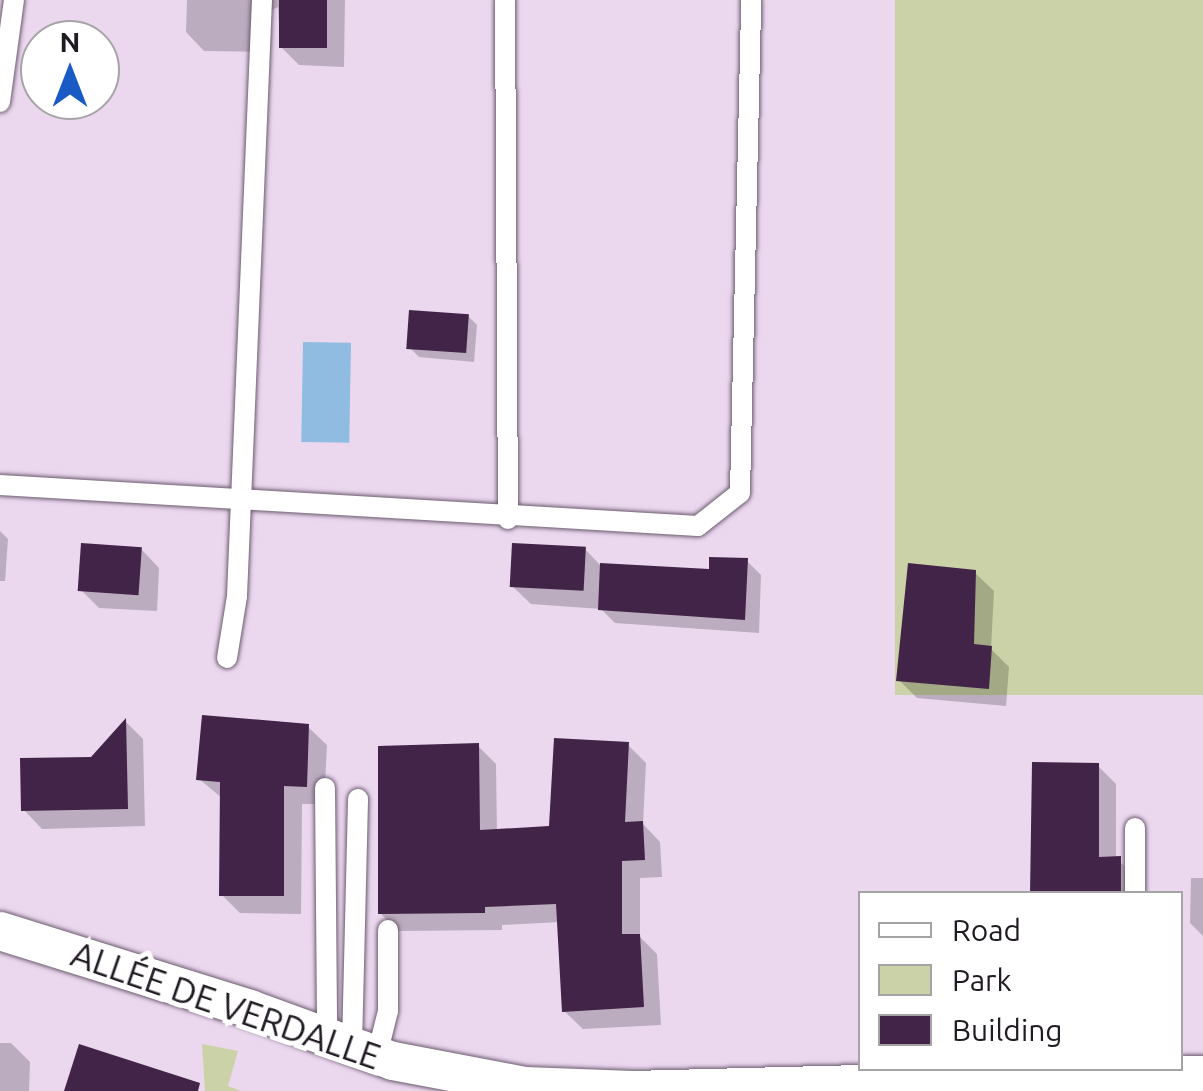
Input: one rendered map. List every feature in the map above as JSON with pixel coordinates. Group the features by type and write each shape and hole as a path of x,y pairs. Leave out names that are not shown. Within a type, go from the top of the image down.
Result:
{"street":[{"name":"ALLÉE DE VERDALLE","path":"0,931 352,1046 525,1086 633,1090 1136,1073 1203,1076"}],"lane":[{"path":"0,102 14,0"},
{"path":"226,658 237,596 262,0"},
{"path":"505,0 508,519"},
{"path":"0,485 508,519 698,526 740,493 752,0"},
{"path":"325,788 352,1046"},
{"path":"352,1046 358,799"},
{"path":"1135,828 1135,891"},
{"path":"352,1046 388,1011 388,930"}],"green space":[{"path":"895,0 1203,0 1203,695 895,695"},
{"path":"202,1044 238,1051 228,1086 241,1091 205,1091"}],"water":[{"path":"303,342 351,343 349,443 301,442"}],"building":[{"path":"279,0 327,0 327,48 279,48"},
{"path":"409,310 469,314 466,353 406,349"},
{"path":"81,543 142,547 139,595 78,591"},
{"path":"512,543 586,547 584,591 510,587"},
{"path":"709,557 748,558 745,620 598,610 600,563 709,569"},
{"path":"908,563 976,570 974,644 992,646 989,689 896,681"},
{"path":"202,715 309,724 307,787 284,786 284,896 219,896 220,782 196,780"},
{"path":"126,718 128,809 21,811 20,758 91,757"},
{"path":"554,738 629,742 625,822 643,821 645,860 622,861 622,934 640,934 644,1007 562,1012 556,904 485,907 485,913 378,914 378,746 479,743 480,830 549,826"},
{"path":"1032,762 1099,763 1099,857 1121,856 1121,891 1030,891"},
{"path":"79,1044 200,1083 198,1091 64,1091"}]}
